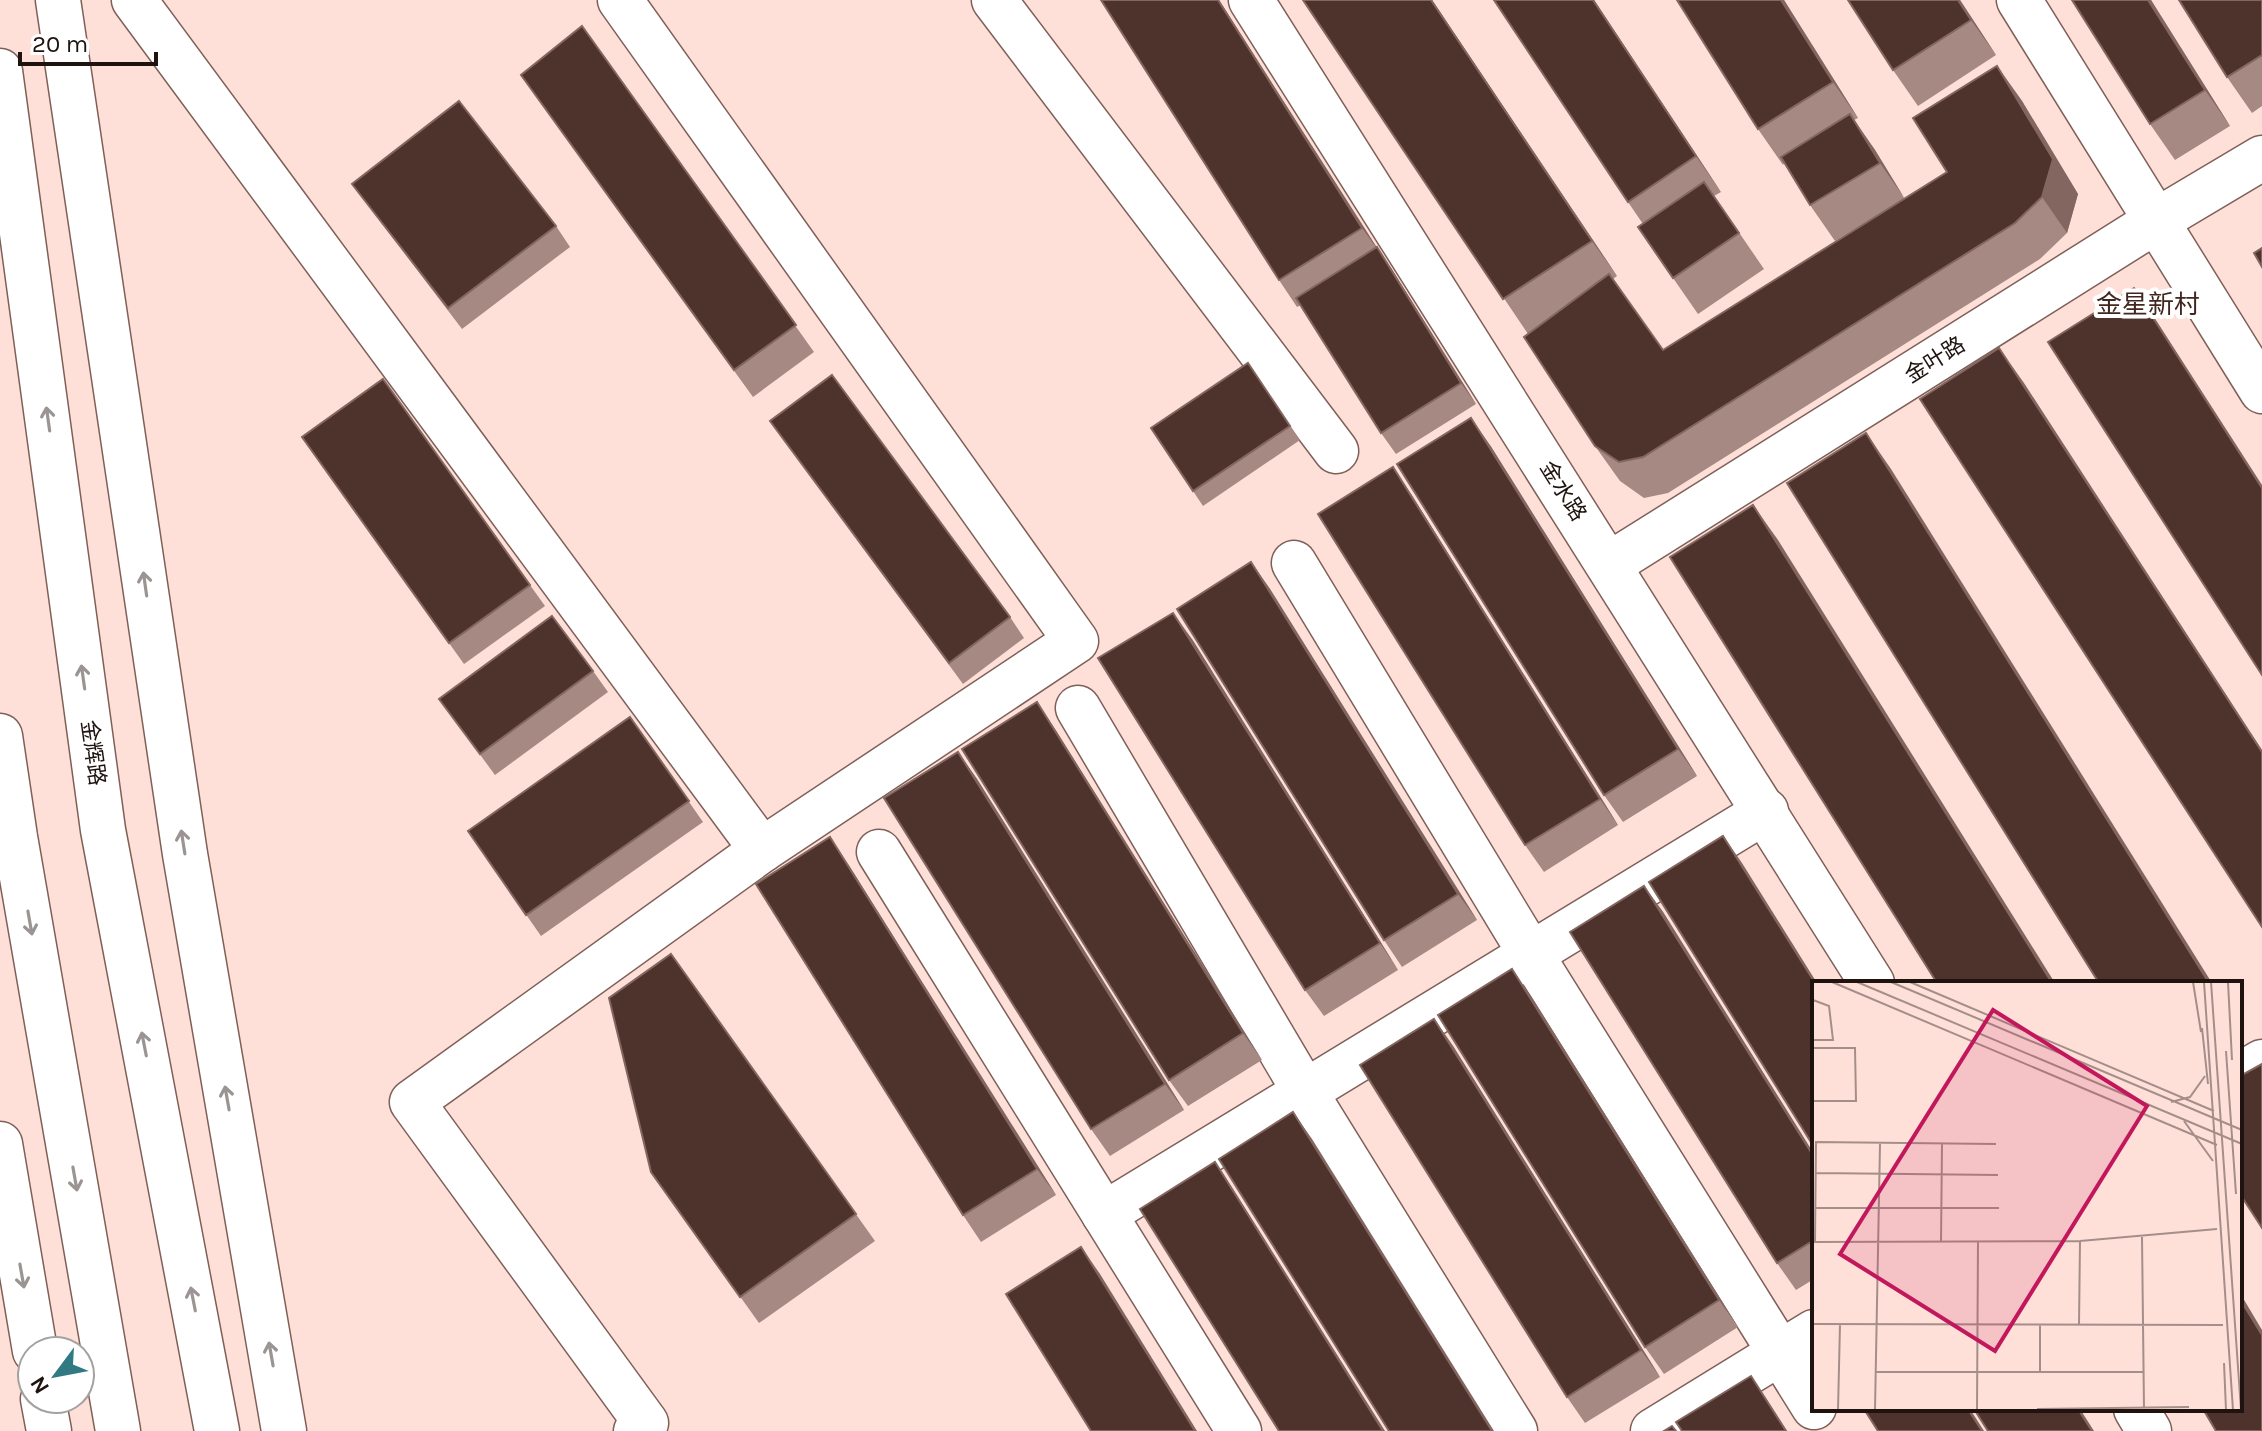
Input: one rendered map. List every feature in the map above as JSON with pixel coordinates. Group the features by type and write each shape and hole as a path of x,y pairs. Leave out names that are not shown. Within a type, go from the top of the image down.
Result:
{"street":[{"path":"58,0 185,854 284,1431"},
{"path":"134,0 762,850"},
{"path":"620,0 1076,641 762,850 412,1102 646,1423 636,1431"},
{"path":"994,0 1336,451"},
{"name":"金水路","path":"1251,0 1871,981"},
{"path":"2019,0 2262,391"},
{"name":"金辉路","path":"0,71 103,830 217,1431"},
{"name":"金叶路","path":"1610,564 2156,221 2262,158"},
{"path":"1294,563 1532,956 1797,1342 1812,1400"},
{"path":"1078,708 1305,1092 1515,1431"},
{"path":"0,736 10,867 118,1431"},
{"path":"1104,1214 1766,811"},
{"path":"879,852 1239,1431"},
{"path":"2242,1074 2262,1062"},
{"path":"0,1144 32,1335"},
{"path":"1653,1431 1797,1342"},
{"path":"1816,1411 1829,1431"},
{"path":"2137,1411 2149,1431"}],"building":[{"path":"1101,0 1218,0 1362,228 1279,280"},
{"path":"1303,0 1431,0 1592,241 1503,299"},
{"path":"1494,0 1593,0 1696,156 1628,202"},
{"path":"1677,0 1781,0 1833,82 1758,129"},
{"path":"1848,0 1958,0 1971,20 1893,70"},
{"path":"2072,0 2148,0 2205,90 2150,124"},
{"path":"2179,0 2262,0 2262,55 2227,77"},
{"path":"582,26 796,325 734,370 521,75"},
{"path":"1997,66 2053,159 2042,197 2015,223 1643,457 1619,462 1595,446 1524,337 1609,274 1663,350 1947,172 1913,118"},
{"path":"459,101 556,226 448,308 352,184"},
{"path":"1850,114 1880,163 1810,205 1781,157"},
{"path":"1704,182 1739,233 1673,278 1638,227"},
{"path":"1377,247 1461,383 1381,433 1296,298"},
{"path":"2262,248 2262,267 2254,253"},
{"path":"2134,288 2262,488 2262,675 2048,342"},
{"path":"1999,348 2262,752 2262,927 1920,399"},
{"path":"1248,363 1290,426 1193,491 1151,428"},
{"path":"832,375 1010,617 949,663 770,421"},
{"path":"383,379 530,585 449,643 302,437"},
{"path":"1471,418 1678,749 1604,795 1397,464"},
{"path":"1866,433 2208,981 2098,981 1787,483"},
{"path":"1393,467 1600,799 1525,845 1318,514"},
{"path":"1753,505 2051,981 1936,981 1670,557"},
{"path":"1251,562 1458,894 1384,940 1177,609"},
{"path":"1173,613 1380,943 1305,990 1098,658"},
{"path":"552,616 593,671 480,754 439,699"},
{"path":"1037,702 1243,1033 1169,1080 962,749"},
{"path":"630,717 689,801 526,915 468,831"},
{"path":"958,752 1165,1084 1091,1129 884,798"},
{"path":"1723,836 1814,981 1812,1144 1649,882"},
{"path":"830,837 1037,1169 963,1215 756,884"},
{"path":"1644,886 1812,1154 1812,1241 1777,1263 1570,932"},
{"path":"671,954 856,1214 740,1297 651,1172 609,998"},
{"path":"1512,969 1719,1300 1645,1347 1438,1015"},
{"path":"1434,1019 1641,1350 1567,1397 1360,1065"},
{"path":"2262,1064 2262,1228 2242,1197 2242,1075"},
{"path":"1293,1112 1492,1431 1389,1431 1219,1159"},
{"path":"1215,1162 1383,1431 1279,1431 1140,1209"},
{"path":"1081,1247 1195,1431 1091,1431 1006,1294"},
{"path":"2242,1302 2262,1335 2262,1431 2216,1431 2204,1411 2242,1411"},
{"path":"1751,1376 1786,1431 1682,1431 1676,1422"},
{"path":"1865,1411 1969,1411 1982,1431 1878,1431"},
{"path":"1975,1411 2079,1411 2092,1431 1988,1431"}],"district":[{"name":"金星新村","path":"2148,304"}]}
